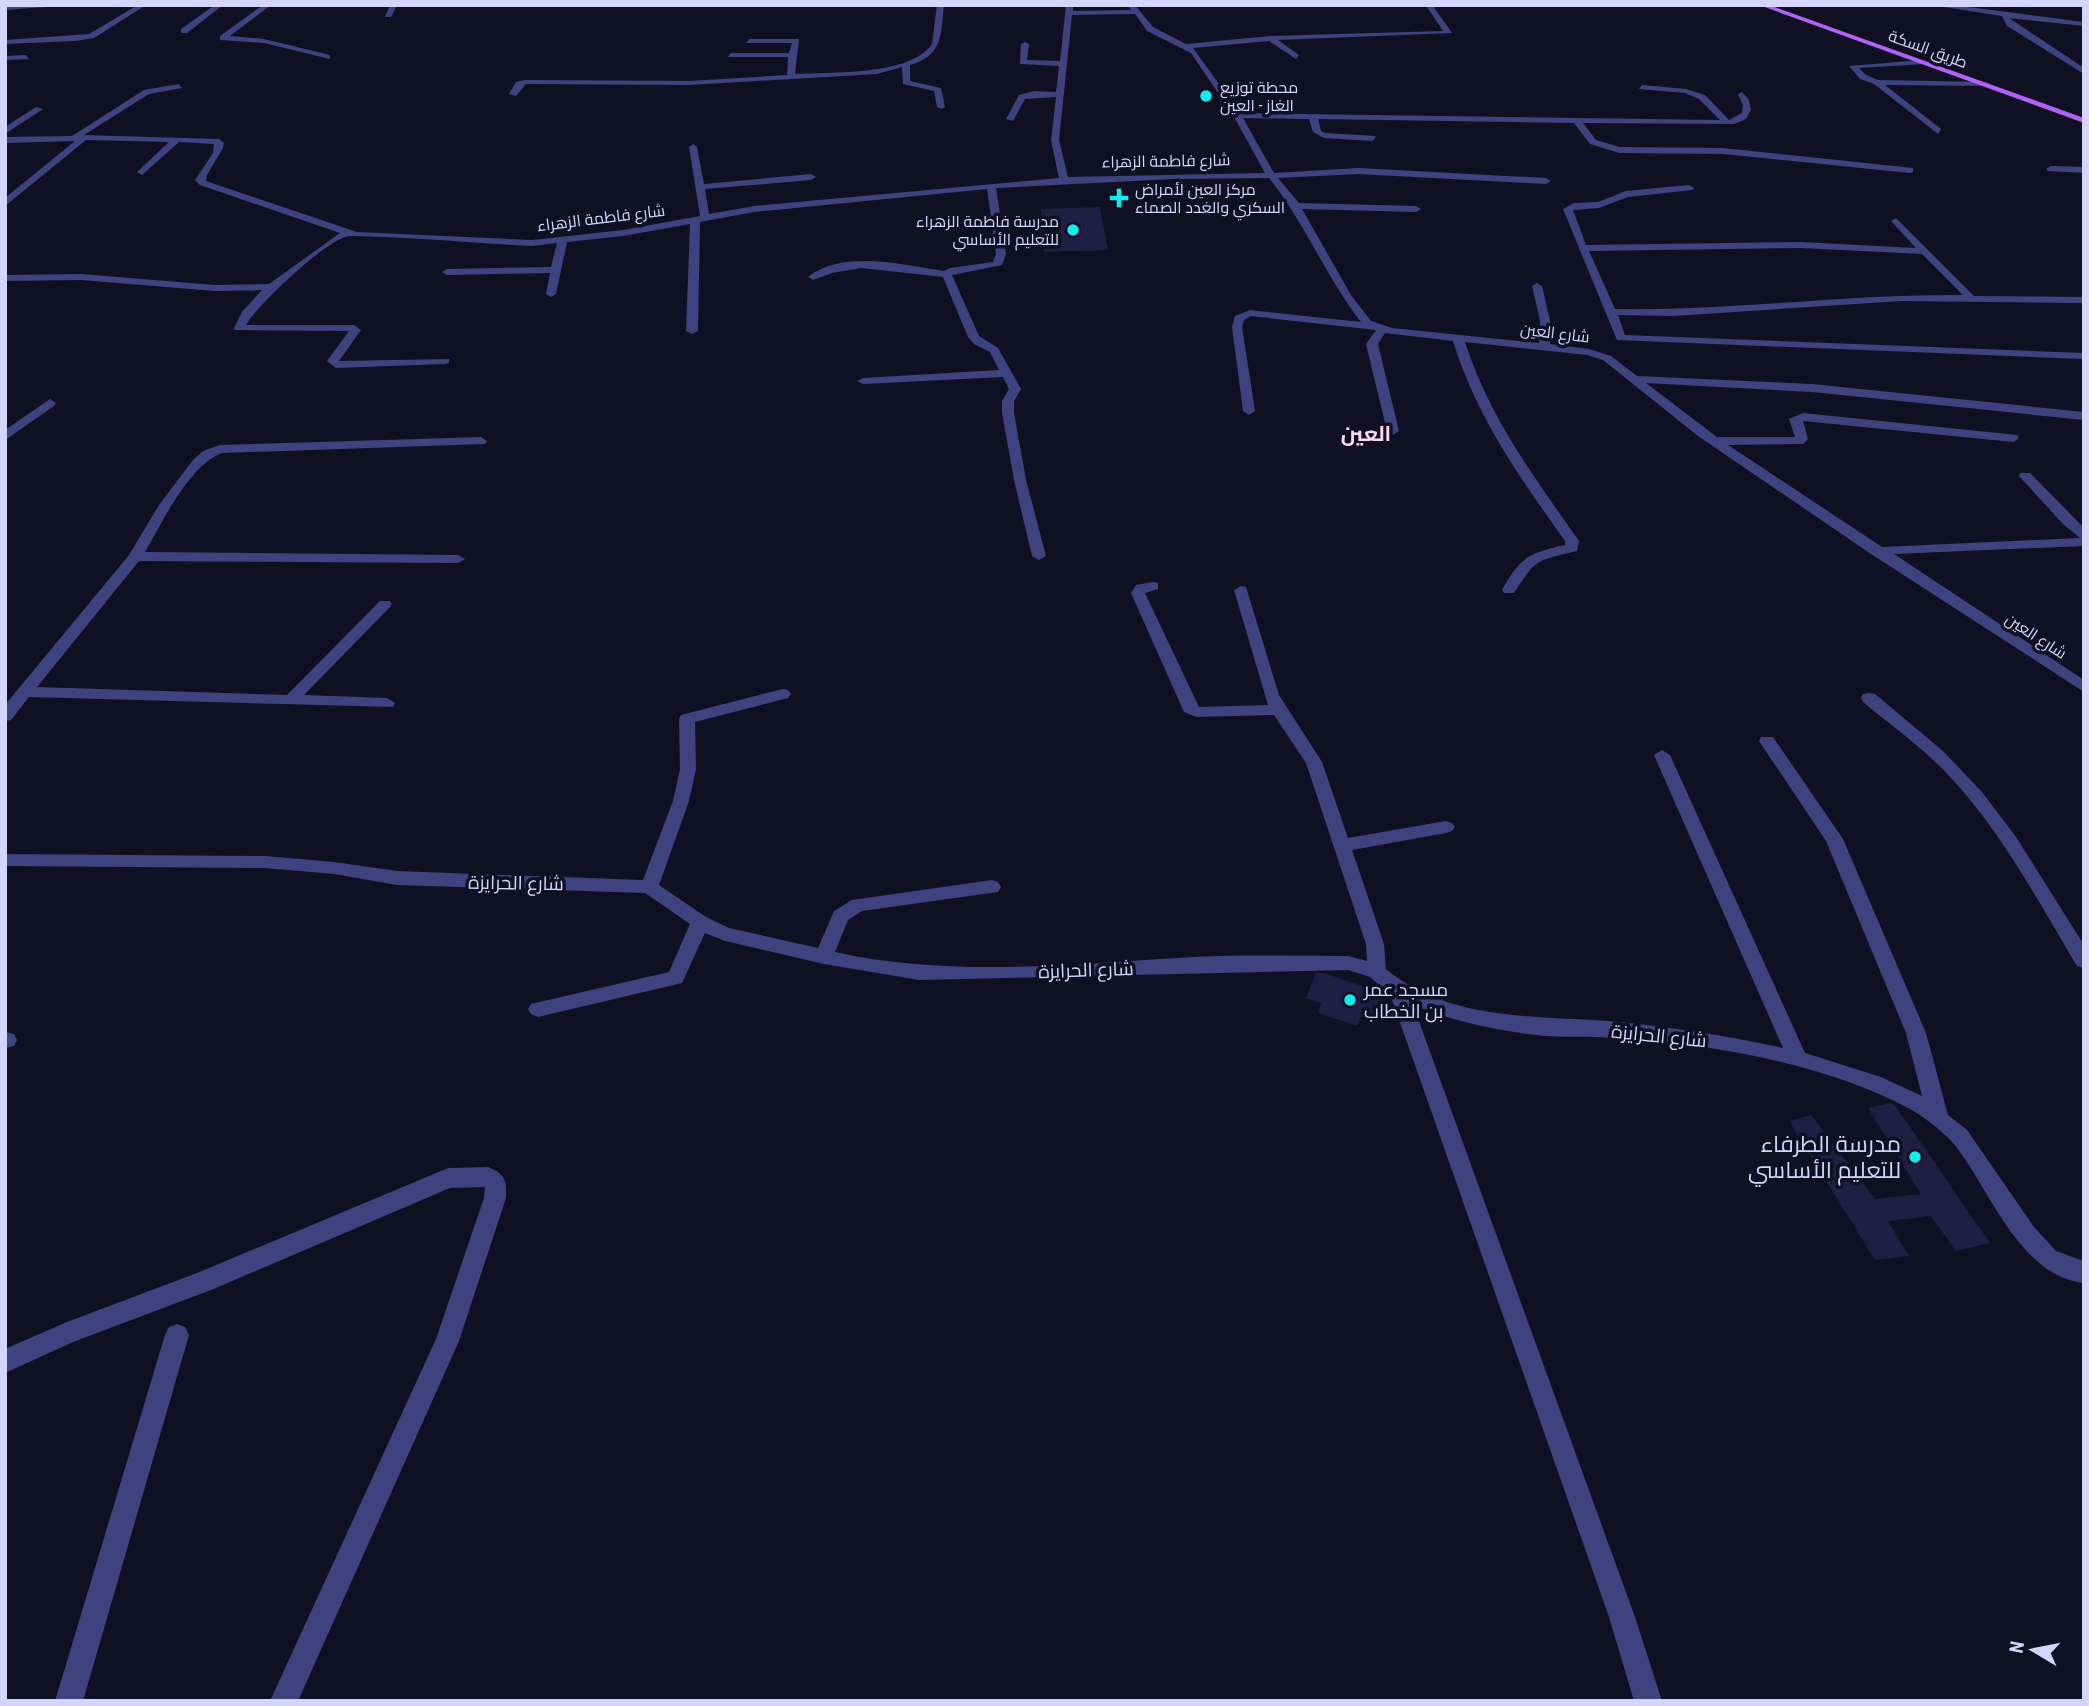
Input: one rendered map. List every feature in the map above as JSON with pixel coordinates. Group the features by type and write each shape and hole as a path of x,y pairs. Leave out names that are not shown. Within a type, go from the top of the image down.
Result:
{"main road":[{"name":"طريق السكة","path":"1762,5 2084,121"}],"street":[{"path":"5,8 47,5"},
{"path":"5,42 91,36 144,5"},
{"path":"184,31 220,5"},
{"path":"268,5 223,38 264,41 327,57"},
{"path":"387,15 394,5"},
{"path":"513,94 519,84 525,82 677,83 865,74 906,65 923,57 936,44 941,5"},
{"path":"1934,5 2084,22"},
{"path":"2005,5 2004,15 2010,24 2084,72"},
{"path":"1186,46 1270,38 1448,33 1431,7"},
{"path":"1065,180 1055,140 1070,9 1133,8 1156,34 1194,51 1237,115 1271,175 1296,206 1346,296 1361,318 1377,328 1372,344 1393,430"},
{"path":"2033,8 2084,22"},
{"path":"737,37 796,41"},
{"path":"1270,38 1296,57"},
{"path":"749,41 796,41"},
{"path":"791,78 796,41"},
{"path":"1025,44 1023,62 1064,64"},
{"path":"731,54 792,55"},
{"path":"5,58 26,57"},
{"path":"1922,62 1853,66 1863,77 1877,82 1984,84"},
{"path":"906,65 906,82 938,90 941,107"},
{"path":"1897,65 1933,84"},
{"path":"1877,82 1938,131"},
{"path":"5,202 79,138 147,92 179,86"},
{"path":"1642,87 1686,91 1702,97 1727,123"},
{"path":"1237,115 1727,123 1738,121 1748,110 1748,104 1742,94"},
{"path":"1010,119 1015,101 1021,97 1060,95"},
{"path":"5,131 39,109"},
{"path":"1313,116 1320,133 1373,138"},
{"path":"1577,121 1593,142 1619,150 1723,151 1910,170"},
{"path":"142,172 177,139"},
{"name":"شارع فاطمة الزهراء","path":"5,140 210,140 220,143 219,151 203,172 200,180 202,183 346,233 522,243 562,241 768,207 1065,180 1367,172 1546,181"},
{"path":"692,331 700,220 700,187 693,147"},
{"path":"2051,169 2084,170"},
{"path":"700,187 811,177"},
{"path":"947,275 950,271 985,268 1000,262 991,185"},
{"path":"1621,338 1567,209 1574,206 1599,205 1626,194 1689,188"},
{"path":"1296,206 1416,208"},
{"path":"1896,220 1970,297"},
{"path":"346,233 295,267 246,315 239,328 354,328 333,361 336,365 445,361"},
{"path":"551,294 562,241"},
{"path":"1582,248 1801,246 1925,251"},
{"path":"813,277 828,268 847,265 947,275"},
{"path":"447,272 556,270"},
{"path":"947,275 974,337 994,350 1015,389 1008,401 1008,413 1020,480 1039,556"},
{"path":"5,278 81,277 215,288 273,287"},
{"path":"1537,286 1545,321 1544,346"},
{"path":"1612,312 1673,313 1816,302 1970,297 2084,300"},
{"name":"شارع العين","path":"1249,411 1237,327 1239,318 1250,313 1544,346 1589,352 1608,358 1714,441 2084,687"},
{"path":"1458,338 1472,383 1500,438 1572,541 1572,548 1532,556 1518,572 1509,590"},
{"path":"1621,338 2084,356"},
{"path":"1608,358 1621,338"},
{"path":"863,381 1008,373"},
{"path":"1634,379 1812,388 2084,416"},
{"path":"5,436 50,403"},
{"path":"1714,441 1799,441 1802,439 1795,419 1803,417 2013,438"},
{"path":"5,716 135,558 173,495 197,463 213,451 481,441"},
{"path":"2025,476 2038,487 2083,541"},
{"path":"1876,551 2083,541"},
{"path":"135,558 168,555 458,559"},
{"path":"1153,586 1141,588 1138,593 1190,708 1196,712 1278,710"},
{"path":"1241,590 1271,695 1278,710 1314,762 1375,944 1377,972"},
{"path":"292,699 385,604"},
{"path":"26,692 387,703"},
{"path":"649,887 681,801 688,769 687,719 783,694"},
{"path":"1869,698 1971,790 2008,841 2084,961"},
{"path":"1767,741 1834,839 1916,1033 1939,1119"},
{"path":"1662,755 1798,1059"},
{"path":"1343,845 1446,827"},
{"name":"شارع الحرايزة","path":"5,860 265,862 424,880 649,887 700,922 751,942 919,972 965,974 1135,969 1178,965 1348,963 1377,972 1398,990 1445,1010 1536,1027 1617,1030 1719,1042 1798,1059 1874,1083 1918,1103 1960,1136 2025,1234 2048,1258 2074,1271 2084,1272"},
{"path":"824,957 840,916 858,905 992,887"},
{"path":"538,1009 675,978 690,950 700,922"},
{"path":"1398,990 1622,1617 1648,1701"},
{"path":"5,1361 68,1333 203,1282 375,1207 449,1178 488,1177 496,1182 495,1198 447,1341 284,1701"},
{"path":"69,1701 177,1335"}],"building":[{"name":"مدرسة فاطمة الزهراء للتعليم الأساسي","path":"1100,207 1108,250 1044,252 1041,209"},
{"name":"مسجد عمر بن الخطاب","path":"1316,973 1324,973 1386,994 1377,1022 1361,1016 1357,1026 1318,1013 1321,1003 1306,998"},
{"name":"مدرسة الطرفاء للتعليم الأساسي","path":"1891,1103 1990,1243 1956,1251 1931,1216 1888,1221 1909,1256 1875,1260 1789,1121 1811,1115 1875,1199 1921,1194 1868,1108"}],"place":[{"name":"محطة توزيع الغاز - العين","path":"1206,96"},
{"name":"مركز العين لأمراض السكري والغدد الصماء","path":"1119,198"},
{"name":"مدرسة فاطمة الزهراء للتعليم الأساسي","path":"1073,230"},
{"name":"مسجد عمر بن الخطاب","path":"1350,1000"},
{"name":"مدرسة الطرفاء للتعليم الأساسي","path":"1915,1157"}],"district":[{"name":"العين","path":"1366,434"}]}
